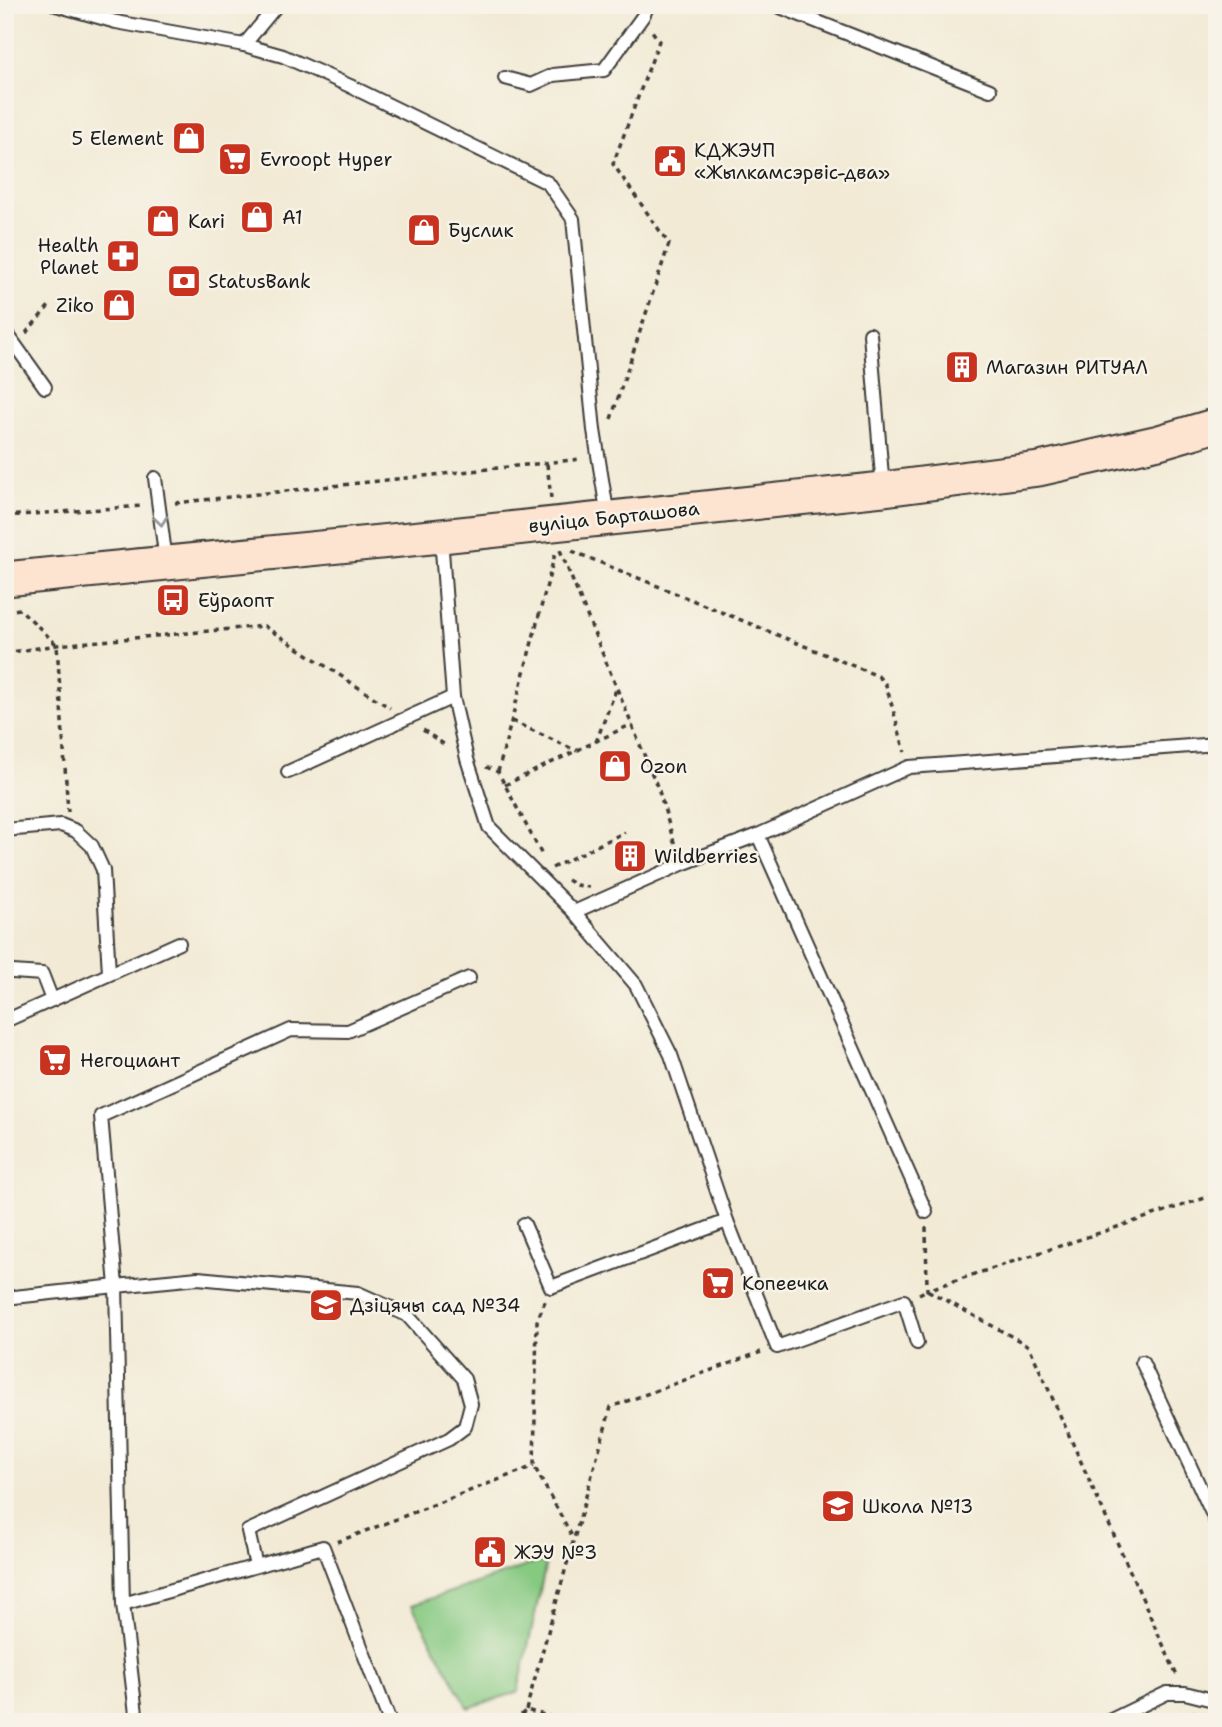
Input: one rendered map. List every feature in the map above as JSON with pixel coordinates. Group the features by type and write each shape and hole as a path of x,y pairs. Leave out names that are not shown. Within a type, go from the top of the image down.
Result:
{"main road":[{"name":"вуліца Барташова","path":"5,579 883,489 1039,469 1159,442 1217,425"}],"lane":[{"path":"55,5 116,22 244,45 282,56 350,86 548,183 573,219 598,457 608,517"},
{"path":"244,45 277,5"},
{"path":"775,5 990,90"},
{"path":"505,78 531,85 553,75 604,70 646,11"},
{"path":"5,331 45,387"},
{"path":"870,334 883,489"},
{"path":"155,478 166,563"},
{"path":"442,536 453,697 467,759 489,827 574,912 636,985 671,1055 727,1221 777,1347 904,1301 917,1343"},
{"path":"288,772 453,697"},
{"path":"574,912 682,864 758,835 909,767 1217,744"},
{"path":"5,830 61,825 76,831 92,846 103,870 109,973"},
{"path":"758,835 926,1212"},
{"path":"5,1021 179,943"},
{"path":"5,969 42,974 52,1000"},
{"path":"137,1722 123,1604 116,1286 101,1116 291,1030 348,1031 469,978"},
{"path":"523,1224 551,1287 727,1221"},
{"path":"5,1298 198,1278 358,1293 407,1315 464,1379 471,1405 465,1427 449,1439 248,1531 256,1566"},
{"path":"1142,1362 1217,1524"},
{"path":"123,1604 323,1547 390,1722"},
{"path":"1107,1722 1167,1693 1185,1693 1217,1701"}],"path":[{"path":"610,419 669,244 613,164 659,41 646,11"},
{"path":"5,476 7,516 159,505 598,457"},
{"path":"546,464 551,500"},
{"path":"557,545 659,791 677,856"},
{"path":"499,772 557,545"},
{"path":"557,545 878,676 886,685 909,767"},
{"path":"5,611 20,609 57,645 70,828"},
{"path":"596,742 617,685"},
{"path":"512,721 577,751"},
{"path":"505,785 632,724"},
{"path":"551,869 625,832"},
{"path":"904,1301 927,1290 1217,1194"},
{"path":"926,1212 927,1290"},
{"path":"551,1287 537,1321 534,1466 573,1539"},
{"path":"927,1290 1029,1346 1198,1722"},
{"path":"514,1722 526,1710 611,1407 777,1347"},
{"path":"323,1547 534,1466"},
{"path":"5,1687 10,1722"},
{"path":"526,1710 570,1722"}],"green space":[{"path":"547,1559 518,1692 468,1708 412,1605"}],"place":[{"name":"5 Element","path":"189,138"},
{"name":"Evroopt Hyper","path":"235,159"},
{"name":"КДЖЭУП «Жылкамсэрвіс-два»","path":"670,161"},
{"name":"A1","path":"257,217"},
{"name":"Kari","path":"163,221"},
{"name":"Буслик","path":"424,230"},
{"name":"Health Planet","path":"123,256"},
{"name":"StatusBank","path":"184,281"},
{"name":"Ziko","path":"119,305"},
{"name":"Магазин РИТУАЛ","path":"962,367"},
{"name":"Еўраопт","path":"173,600"},
{"name":"Ozon","path":"615,766"},
{"name":"Wildberries","path":"630,856"},
{"name":"Негоциант","path":"55,1060"},
{"name":"Копеечка","path":"718,1283"},
{"name":"Дзіцячы сад №34","path":"326,1305"},
{"name":"Школа №13","path":"838,1506"},
{"name":"ЖЭУ №3","path":"490,1552"}]}
